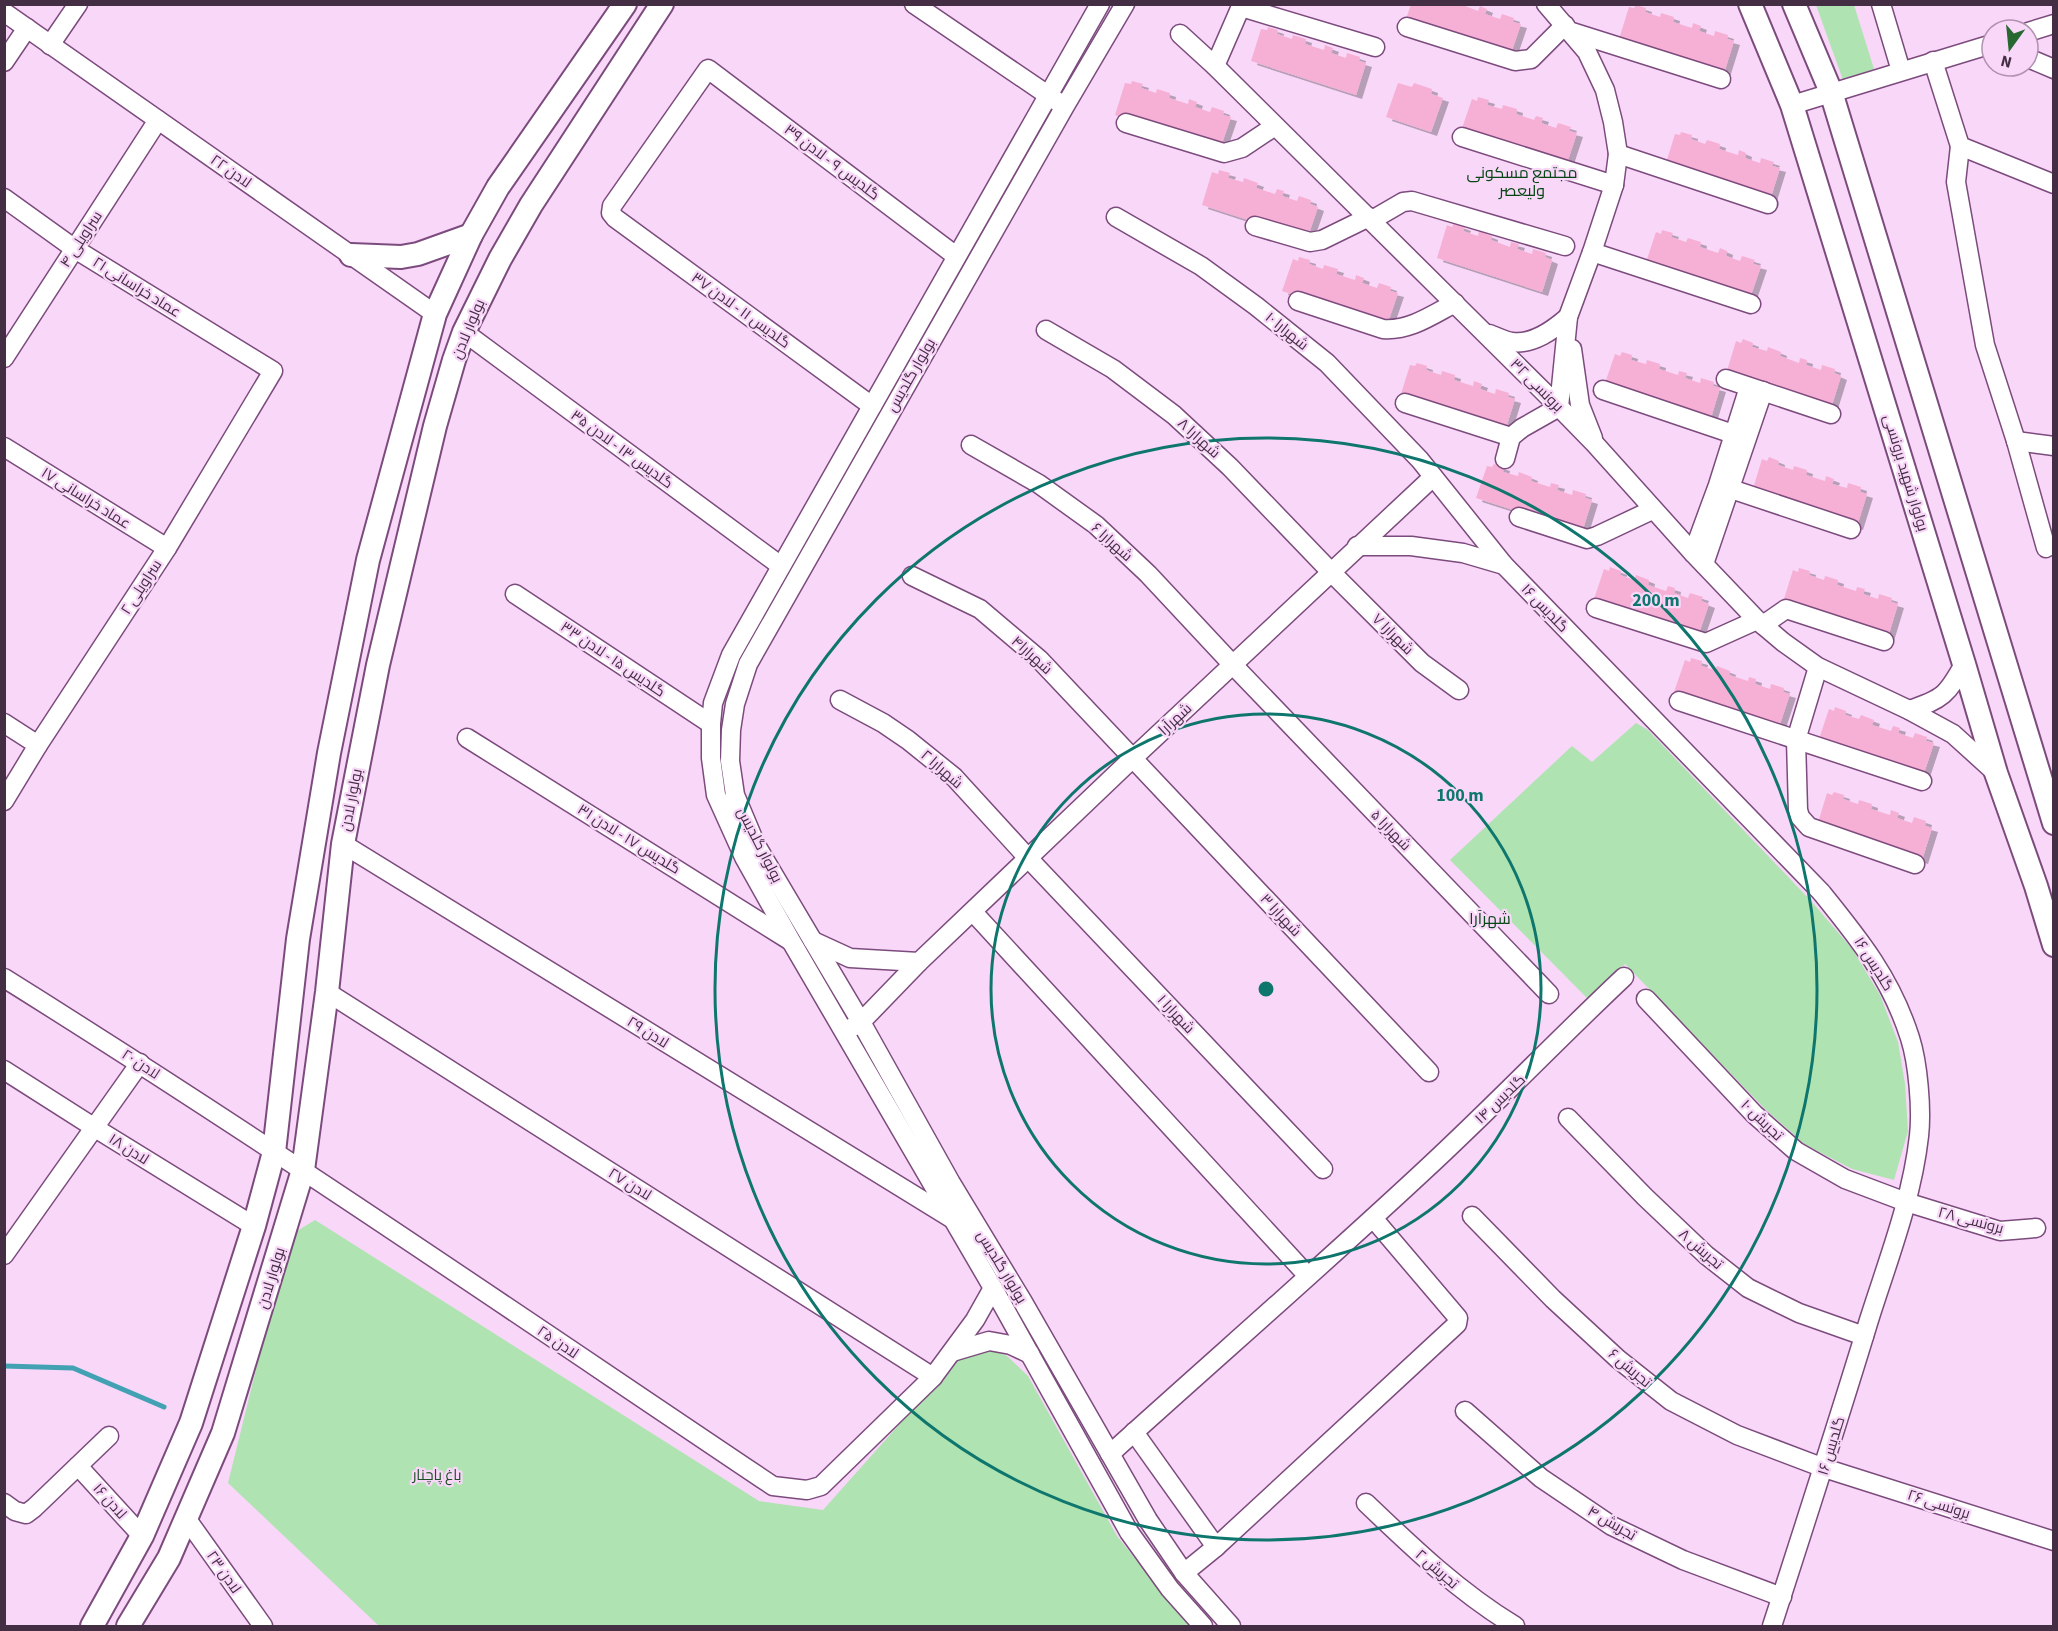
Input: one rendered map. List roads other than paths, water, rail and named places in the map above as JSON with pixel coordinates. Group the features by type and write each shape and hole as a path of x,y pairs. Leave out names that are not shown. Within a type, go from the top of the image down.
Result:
{"main road":[{"name":"بولوار لادن","path":"92,1626 142,1536 191,1423 254,1226 274,1152 298,939 329,753 368,560 435,314 471,235 498,187 625,4"},
{"name":"بولوار لادن","path":"128,1626 169,1557 223,1433 303,1170 327,992 343,844 399,571 435,426 464,332 500,259 531,205 662,4"},
{"name":"بولوار شهید برونسی","path":"1750,4 1792,105 1965,664 1996,773 2054,945"},
{"path":"1794,4 1831,92 2054,822"},
{"path":"351,255 400,257 471,235"}],"street":[{"path":"50,45 78,4"},
{"path":"914,4 1057,101"},
{"name":"بولوار گلدیس","path":"1100,4 1057,101 748,664 735,704 730,761 735,795 756,845 861,1022 951,1183 1023,1302 1148,1520 1184,1573 1231,1626"},
{"name":"بولوار گلدیس","path":"1125,4 1057,101 956,256 731,655 713,703 711,758 716,795 744,857 790,941 993,1288 1129,1532 1170,1589 1203,1626"},
{"path":"1505,459 1511,437 1522,428 1559,407 1568,317 1614,185 1618,154 1605,90 1587,52 1546,4"},
{"path":"1881,4 1901,71"},
{"path":"1215,66 1241,6 1375,47"},
{"name":"لادن ۲۲","path":"4,12 435,314"},
{"path":"1407,27 1515,61 1531,59 1567,28"},
{"path":"4,62 27,28"},
{"path":"1567,28 1721,79"},
{"name":"برونسی ۳۲","path":"1180,34 1370,218 1559,407 1595,444 1652,510 1760,622 1818,667 1910,710 1953,734 1996,773"},
{"path":"1792,105 1980,47"},
{"path":"1933,61 1960,146 1956,182 1985,345 2016,441 2046,548"},
{"path":"2040,63 2054,69"},
{"name":"گلدیس ۹ - لادن ۳۹","path":"611,213 612,206 708,69 956,256"},
{"name":"سراویلی ۴","path":"4,358 158,120"},
{"path":"1126,123 1224,153 1242,148 1275,126"},
{"path":"1462,137 1614,185"},
{"path":"1960,146 2054,184"},
{"path":"1618,154 1768,204"},
{"name":"عماد خراسانی ۲۱","path":"4,198 75,249 273,371"},
{"path":"1255,226 1310,242 1322,240 1403,202 1412,201 1565,246"},
{"name":"گلدیس ۱۱ - لادن ۳۷","path":"611,213 872,406"},
{"name":"شهرارا ۱۰","path":"1116,217 1201,266 1256,306 1327,363 1420,460 1433,477"},
{"path":"1592,252 1750,304"},
{"path":"1298,301 1383,329 1396,330 1412,325 1455,303"},
{"path":"1484,332 1512,342 1533,340 1552,331 1568,317"},
{"path":"1568,317 1580,405 1595,444"},
{"name":"شهرارا ۸","path":"1046,330 1113,369 1174,415 1230,467 1331,572"},
{"name":"گلدیس ۱۳ - لادن ۳۵","path":"464,332 781,566"},
{"name":"سراویلی ۲","path":"4,801 167,548 273,371"},
{"path":"1726,379 1831,414"},
{"path":"1698,559 1756,389"},
{"path":"1603,390 1740,436"},
{"path":"1405,402 1511,437"},
{"path":"2016,441 2054,446"},
{"name":"شهرارا ۶","path":"970,445 1039,484 1096,525 1148,574 1233,665"},
{"name":"عماد خراسانی ۱۷","path":"4,447 167,548"},
{"name":"شهرآرا","path":"844,1032 861,1022 919,962 1028,858 1357,546 1433,477"},
{"name":"گلدیس ۱۶","path":"1433,477 1504,565 1821,892 1861,941 1888,983 1910,1039 1918,1085 1919,1135 1906,1202 1824,1468 1772,1626"},
{"path":"1724,487 1851,530"},
{"path":"1520,517 1587,539 1652,510"},
{"path":"1357,546 1411,546 1463,553 1504,565"},
{"name":"شهرارا ۷","path":"1331,572 1422,663 1459,690"},
{"name":"شهرارا۴","path":"912,576 980,609 989,616 1040,659 1133,759"},
{"name":"گلدیس ۱۵ - لادن ۳۳","path":"515,594 711,724"},
{"path":"1596,608 1706,643 1786,609 1884,641"},
{"path":"1910,710 1935,702 1950,690 1965,664"},
{"name":"شهرارا ۵","path":"1233,665 1549,994"},
{"path":"1818,667 1796,740 1800,817 1809,827 1916,864"},
{"name":"شهرارا ۲","path":"840,700 891,729 954,777 1028,858"},
{"path":"1679,701 1922,781"},
{"path":"4,723 38,745"},
{"name":"گلدیس ۱۷ - لادن ۳۱","path":"467,738 790,941"},
{"name":"شهرارا ۳","path":"1133,759 1429,1072"},
{"name":"لادن ۲۹","path":"343,844 952,1219"},
{"name":"شهرارا ۱","path":"1028,858 1323,1169"},
{"path":"973,912 1308,1276"},
{"path":"813,941 850,958 919,962"},
{"name":"گلدیس ۱۴","path":"1110,1454 1373,1218 1502,1097 1624,976"},
{"name":"لادن ۲۰","path":"4,978 140,1063 303,1170"},
{"name":"لادن ۲۷","path":"327,992 933,1377"},
{"name":"تجریش ۱۰","path":"1646,999 1754,1114 1796,1152 1845,1179 1906,1202"},
{"path":"4,1255 140,1063"},
{"name":"لادن ۱۸","path":"4,1070 254,1226"},
{"name":"تجریش ۸","path":"1569,1118 1680,1230 1748,1288 1799,1313 1864,1336"},
{"name":"لادن ۲۵","path":"303,1170 773,1486 807,1490 821,1486 933,1377"},
{"name":"برونسی ۲۸","path":"1906,1202 2000,1231 2036,1228"},
{"name":"تجریش ۶","path":"1472,1216 1553,1299 1618,1359 1671,1401 1737,1435 1824,1468"},
{"path":"1184,1573 1216,1547 1457,1324 1458,1318 1373,1218"},
{"path":"933,1377 975,1320 993,1288"},
{"path":"952,1352 989,1341 1011,1345 1030,1354"},
{"name":"تجریش ۴","path":"1465,1411 1541,1478 1612,1526 1683,1560 1782,1597"},
{"path":"1134,1432 1216,1547"},
{"path":"4,1503 15,1511 26,1514 109,1436"},
{"name":"لادن ۱۶","path":"78,1466 142,1536"},
{"name":"برونسی ۲۶","path":"1824,1468 2054,1541"},
{"name":"تجریش ۲","path":"1366,1503 1429,1563 1483,1607 1515,1626"},
{"name":"لادن ۲۳","path":"186,1518 263,1626"}],"waterway":[{"path":"4,1366 73,1368 164,1407"}],"district":[{"name":"مجتمع مسکونی ولیعصر","path":"1522,181"},
{"name":"شهرآرا","path":"1490,918"}],"park label":[{"name":"باغ پاچنار","path":"437,1475"}]}
